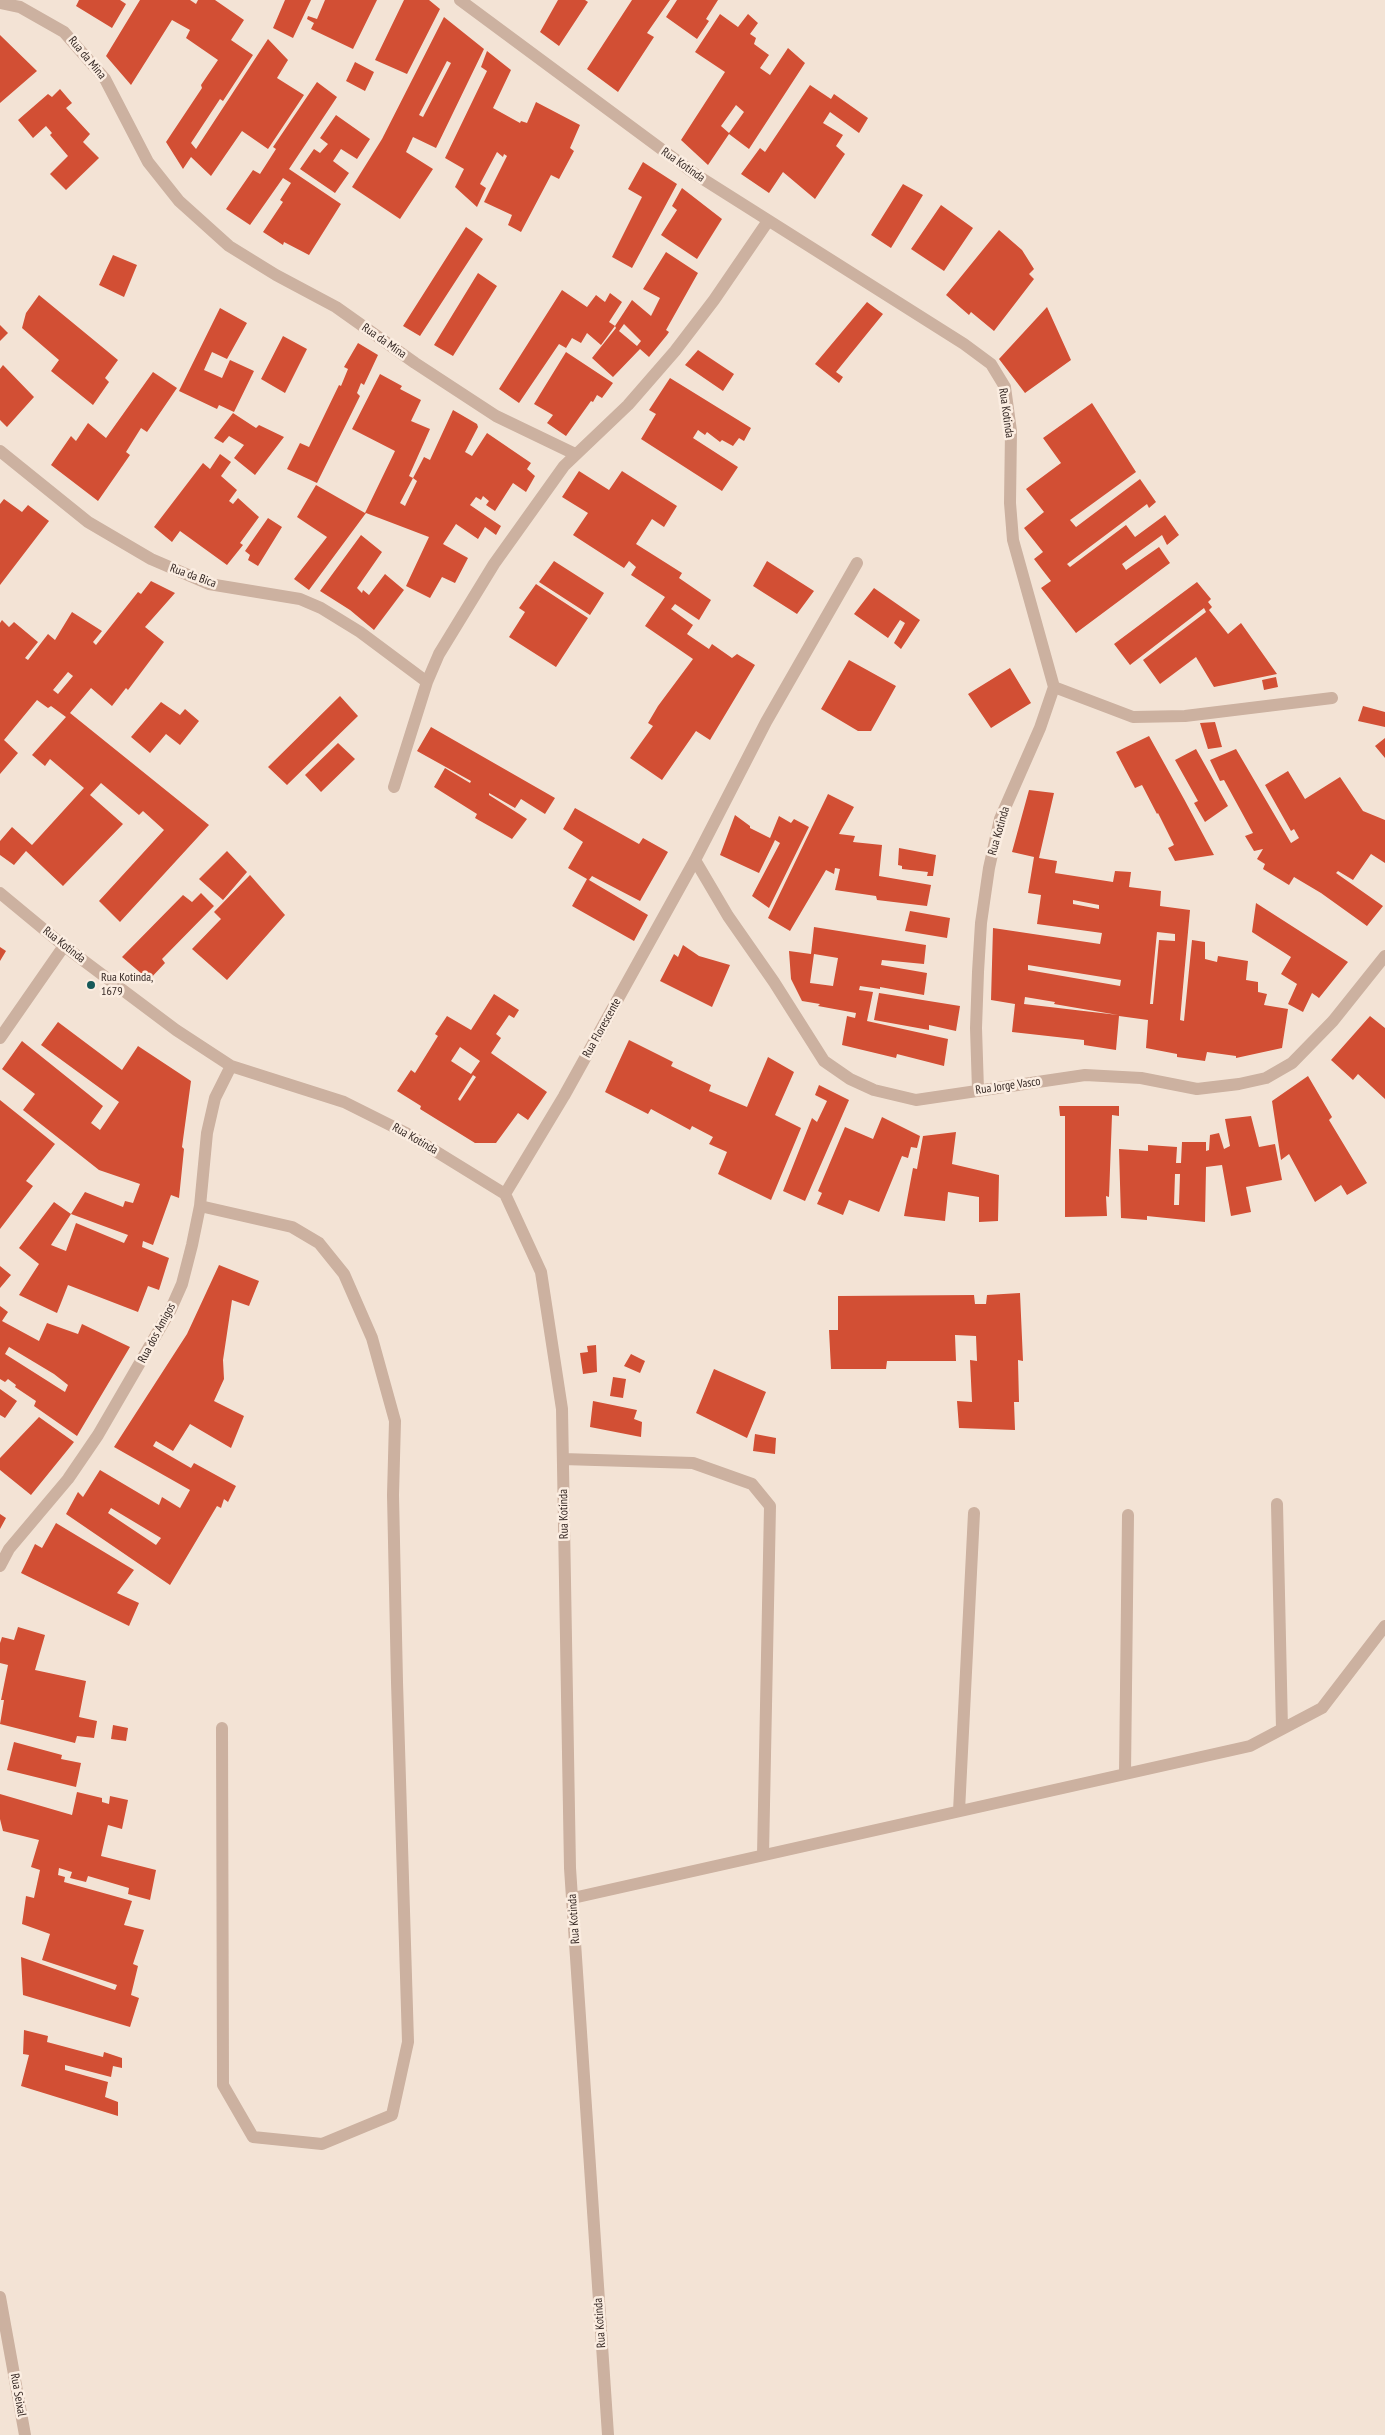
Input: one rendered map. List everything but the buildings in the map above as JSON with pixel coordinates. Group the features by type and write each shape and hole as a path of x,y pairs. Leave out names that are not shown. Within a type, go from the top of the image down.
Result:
{"street":[{"name":"Rua Kotinda","path":"460,0 695,174 899,302 991,364 1005,387 1011,431 1010,503 1013,540 1054,687 1040,728 1000,819 988,868 980,923 976,1028 978,1090"},
{"name":"Rua da Mina","path":"0,3 20,7 64,32 105,78 148,162 180,201 230,246 276,275 336,307 415,363 496,416 575,454"},
{"path":"394,787 427,682 439,654 494,564 564,466 628,405 675,351 714,300 768,221"},
{"name":"Rua da Bica","path":"0,451 88,522 151,559 209,584 300,599 321,608 360,632 427,682"},
{"name":"Rua Florescente","path":"505,1194 564,1096 695,860 766,722 857,563"},
{"path":"1054,687 1132,716 1184,716 1332,698"},
{"name":"Rua Jorge Vasco","path":"695,860 728,916 774,982 824,1061 850,1079 874,1090 916,1100 1085,1075 1141,1078 1197,1089 1239,1084 1266,1078 1292,1063 1333,1021 1385,956"},
{"name":"Rua Kotinda","path":"0,893 64,946 176,1030 231,1066 344,1102 406,1132 505,1194 541,1272 562,1410 570,1868 608,2435"},
{"path":"0,1038 64,946"},
{"name":"Rua dos Amigos","path":"0,1566 9,1549 68,1479 98,1435 170,1311 182,1284 200,1206 207,1133 216,1098 231,1066"},
{"path":"200,1206 292,1227 319,1243 344,1274 372,1338 396,1421 393,1495 408,2042 392,2116 322,2144 253,2137 223,2085 222,1728"},
{"path":"563,1459 693,1463 752,1484 770,1506 763,1855"},
{"path":"1277,1504 1282,1729"},
{"path":"959,1811 974,1513"},
{"path":"1125,1774 1128,1515"},
{"path":"572,1898 1250,1746 1322,1708 1385,1626"},
{"name":"Rua Seixal","path":"0,2297 24,2435"}],"place":[{"name":"Rua Kotinda, 1679","path":"91,985"}]}
